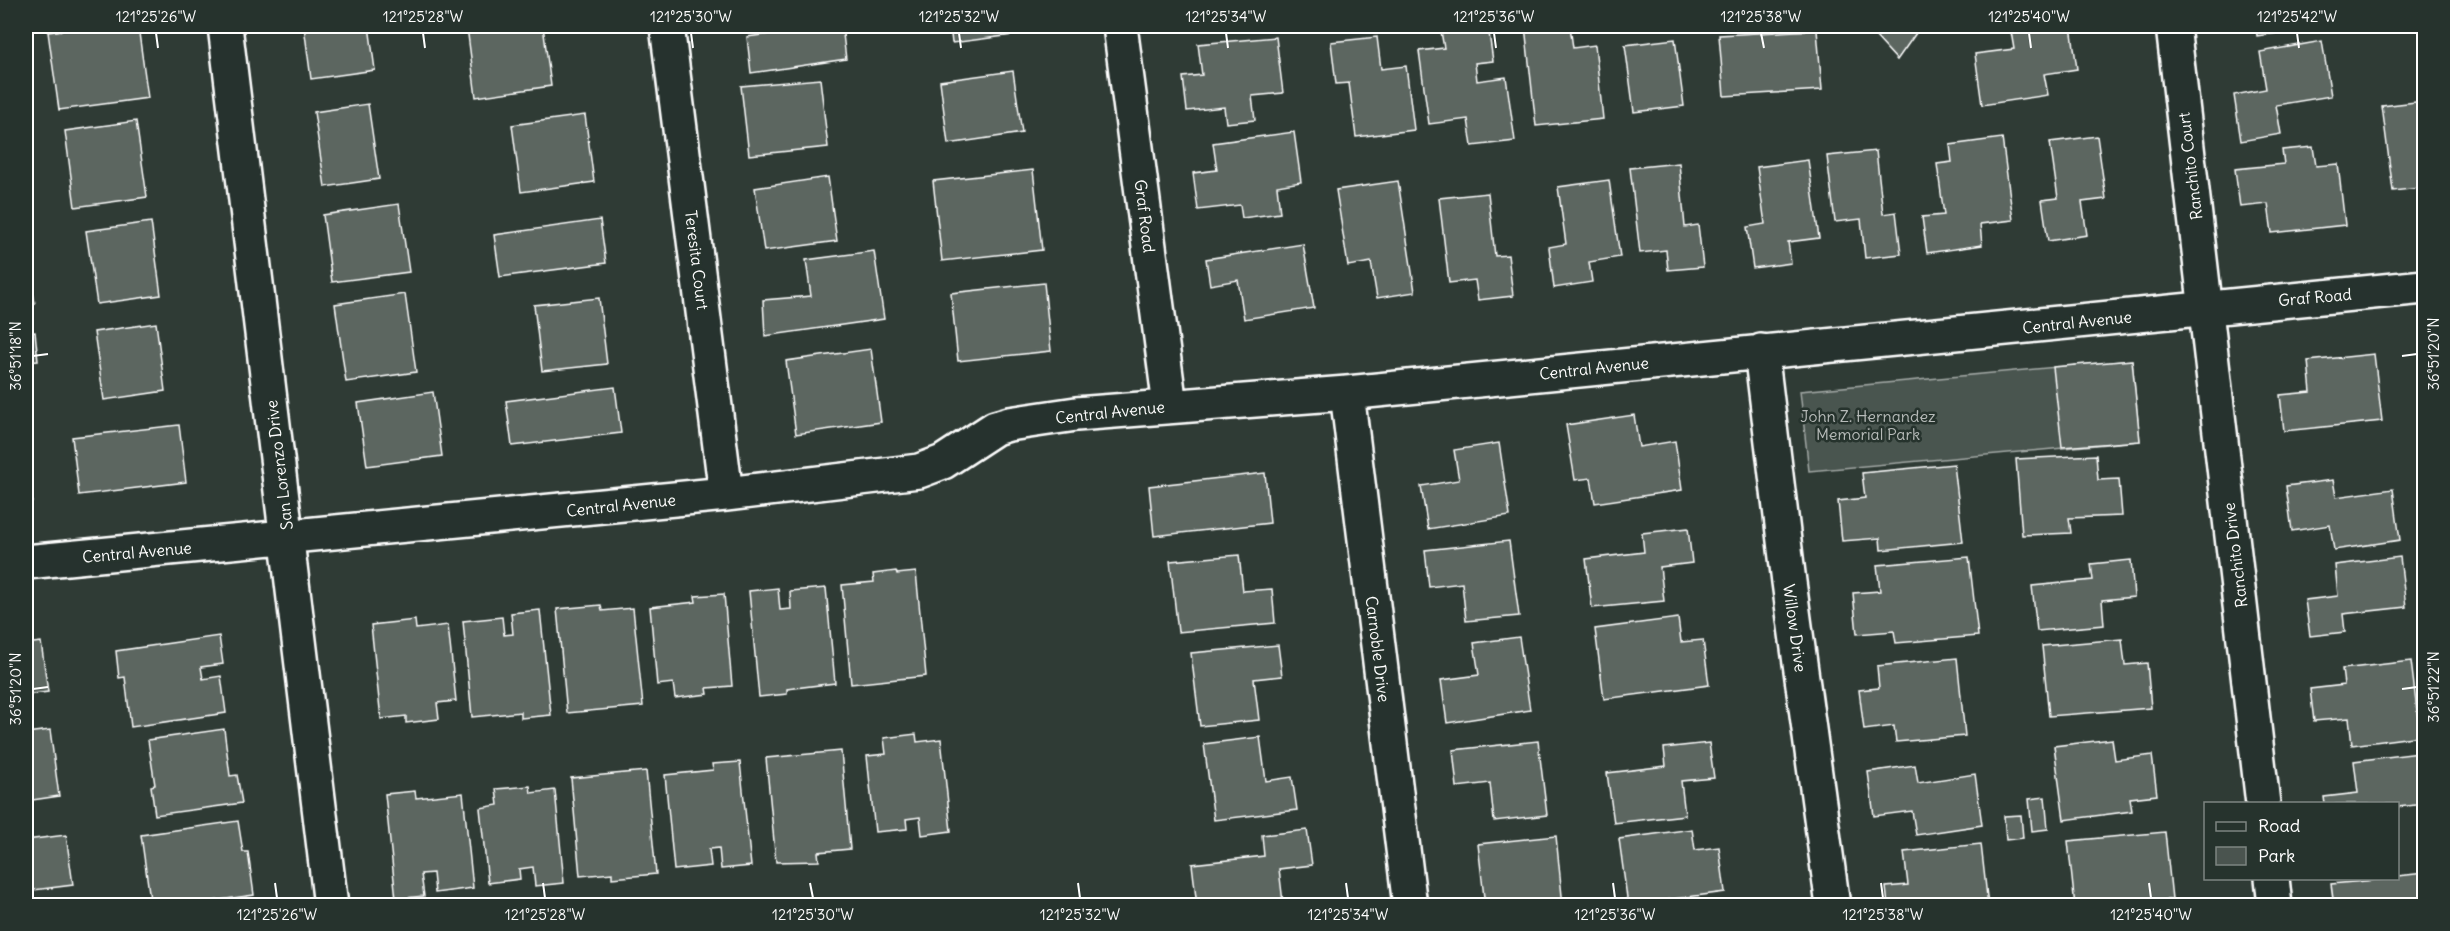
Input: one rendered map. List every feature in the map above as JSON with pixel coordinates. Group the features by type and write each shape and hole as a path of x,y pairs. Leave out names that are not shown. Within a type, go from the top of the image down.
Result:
{"street":[{"name":"San Lorenzo Drive","path":"225,26 331,906"},
{"name":"Teresita Court","path":"666,26 726,494"},
{"name":"Graf Road","path":"1120,26 1170,406"},
{"name":"Ranchito Court","path":"2173,26 2206,307"},
{"name":"Graf Road","path":"2206,307 2424,287"},
{"name":"Central Avenue","path":"26,562 726,494 919,471 943,462 995,429 1010,424 1076,414 1347,393 1761,351 1988,332 2206,307"},
{"name":"Ranchito Drive","path":"2206,307 2264,802"},
{"name":"Willow Drive","path":"1761,351 1790,593 1833,906"},
{"name":"Carnoble Drive","path":"1347,393 1410,906"},
{"path":"2272,880 2275,906"}],"green space":[{"name":"John Z. Hernandez Memorial Park","path":"2132,360 2140,441 1809,471 1800,391"}],"building":[{"path":"96,26 138,26 148,98 59,110 48,32"},
{"path":"304,26 369,26 375,70 311,79"},
{"path":"543,26 551,86 476,97 467,27"},
{"path":"776,26 842,26 846,59 751,73 747,37 777,33"},
{"path":"950,26 1018,26 1020,34 952,43"},
{"path":"1440,26 1488,26 1493,61 1475,63 1477,81 1506,77 1515,141 1472,146 1468,119 1429,124 1419,51 1444,48"},
{"path":"1525,26 1570,26 1573,48 1595,45 1603,119 1536,126"},
{"path":"1866,26 1921,26 1897,60"},
{"path":"2010,26 2071,26 2077,69 2044,74 2048,95 1982,105 1975,54 2014,49"},
{"path":"2256,26 2321,26 2322,27 2257,36"},
{"path":"1817,30 1822,90 1724,96 1719,35"},
{"path":"1276,37 1283,93 1252,96 1255,120 1226,123 1224,107 1187,111 1183,77 1202,75 1198,44"},
{"path":"1377,37 1381,69 1406,66 1414,130 1356,137 1349,83 1336,84 1331,42"},
{"path":"1675,39 1684,106 1634,112 1625,45"},
{"path":"2322,41 2331,96 2276,105 2281,134 2241,141 2234,95 2266,89 2260,52"},
{"path":"1013,71 1022,133 948,144 940,81"},
{"path":"820,79 828,147 749,155 741,86"},
{"path":"2424,101 2424,202 2422,202 2420,188 2393,191 2382,106"},
{"path":"368,104 379,179 325,187 314,112"},
{"path":"585,115 594,182 521,192 512,125"},
{"path":"136,121 147,197 75,207 65,131"},
{"path":"1294,132 1301,182 1277,186 1280,213 1242,218 1240,205 1198,210 1193,173 1217,170 1213,143"},
{"path":"2097,136 2106,199 2082,202 2087,235 2048,241 2042,200 2058,198 2050,142"},
{"path":"2002,138 2013,220 1980,224 1982,245 1927,253 1922,217 1944,215 1937,164 1952,162 1950,145"},
{"path":"2313,147 2316,166 2338,164 2345,225 2272,233 2268,204 2240,207 2235,169 2284,164 2282,150"},
{"path":"1876,151 1883,214 1896,212 1901,254 1865,258 1861,219 1835,222 1827,156"},
{"path":"1808,160 1819,238 1788,242 1791,263 1753,268 1747,227 1765,224 1757,167"},
{"path":"1679,163 1685,227 1698,225 1703,267 1668,270 1666,250 1640,253 1630,168"},
{"path":"1033,170 1042,250 942,261 933,181"},
{"path":"828,177 837,241 764,251 755,188"},
{"path":"1609,180 1620,257 1589,262 1592,282 1554,288 1549,247 1566,244 1558,187"},
{"path":"1398,181 1415,292 1377,298 1371,262 1348,266 1336,190"},
{"path":"1488,193 1495,256 1508,255 1513,296 1478,300 1475,280 1449,283 1439,198"},
{"path":"399,204 409,272 332,282 323,215"},
{"path":"600,220 606,263 500,277 494,235"},
{"path":"151,222 161,295 97,304 86,231"},
{"path":"1303,244 1314,308 1244,319 1238,280 1210,285 1206,259"},
{"path":"874,251 884,319 765,336 763,300 811,296 806,260"},
{"path":"26,252 35,304 26,306"},
{"path":"1044,283 1051,351 958,361 951,293"},
{"path":"405,294 416,372 346,382 335,304"},
{"path":"599,298 607,364 542,371 534,305"},
{"path":"156,323 165,391 104,400 94,332"},
{"path":"35,332 38,361 26,362 26,333"},
{"path":"871,349 881,422 796,434 786,361"},
{"path":"2374,354 2382,421 2284,431 2280,395 2311,392 2308,361"},
{"path":"2132,360 2140,441 2062,447 2053,367"},
{"path":"615,387 621,433 512,446 506,401"},
{"path":"433,392 442,456 367,466 358,403"},
{"path":"1634,415 1639,447 1675,441 1682,490 1595,503 1591,478 1575,480 1566,425"},
{"path":"179,425 186,482 79,495 72,437"},
{"path":"1499,443 1510,516 1428,529 1421,486 1459,480 1454,450"},
{"path":"26,446 32,501 26,501"},
{"path":"2096,455 2098,480 2119,479 2122,516 2069,518 2071,533 2022,535 2016,459"},
{"path":"1954,464 1963,542 1881,550 1880,538 1842,541 1838,501 1865,498 1862,473"},
{"path":"1265,473 1270,523 1154,536 1149,486"},
{"path":"2333,480 2336,497 2393,489 2400,540 2334,550 2330,525 2292,531 2286,486"},
{"path":"1688,528 1692,563 1660,567 1664,601 1592,608 1586,559 1644,552 1642,533"},
{"path":"1509,541 1519,616 1466,621 1462,583 1429,587 1425,550"},
{"path":"1239,555 1243,591 1272,589 1275,623 1178,632 1170,561"},
{"path":"1969,557 1978,636 1896,643 1894,631 1857,634 1853,593 1880,591 1877,565"},
{"path":"2400,557 2406,607 2343,614 2345,632 2310,636 2305,600 2338,596 2335,565"},
{"path":"2131,560 2134,597 2102,600 2104,625 2037,631 2032,586 2093,580 2091,564"},
{"path":"896,571 897,574 916,572 926,676 851,684 842,585 874,582 873,574"},
{"path":"778,588 780,610 791,609 790,591 826,588 835,683 787,689 787,694 759,697 749,591"},
{"path":"724,594 732,686 707,688 708,694 675,698 673,683 657,685 650,607 696,602 695,596"},
{"path":"601,605 602,611 633,608 643,706 567,713 557,609"},
{"path":"540,610 551,715 521,718 521,712 472,717 463,621 502,617 504,635 513,634 511,613"},
{"path":"1678,618 1681,642 1703,640 1709,685 1604,699 1595,629"},
{"path":"415,620 416,629 448,625 456,701 437,703 439,719 406,723 406,716 381,719 371,625"},
{"path":"219,636 223,664 201,667 203,679 221,676 226,713 131,727 125,677 119,678 116,651"},
{"path":"1519,637 1530,710 1447,723 1441,680 1479,675 1474,643"},
{"path":"2122,639 2125,665 2147,663 2151,708 2049,716 2042,646"},
{"path":"41,642 48,692 26,695 26,644"},
{"path":"1278,645 1282,676 1254,679 1259,720 1200,726 1191,653"},
{"path":"1957,658 1965,736 1896,742 1894,726 1864,730 1859,690 1879,688 1877,666"},
{"path":"2411,661 2420,736 2352,745 2349,718 2314,721 2310,689 2344,685 2342,669"},
{"path":"224,729 230,776 237,775 242,803 155,815 151,786 155,785 148,740"},
{"path":"50,730 59,796 26,801 26,733"},
{"path":"916,734 917,742 941,739 951,831 922,835 920,817 906,819 907,829 875,832 867,756 886,754 884,738"},
{"path":"1260,737 1266,781 1292,777 1297,810 1214,820 1204,744"},
{"path":"2112,739 2115,760 2152,755 2157,795 2130,798 2132,811 2064,820 2054,746"},
{"path":"1538,741 1547,815 1494,821 1490,783 1457,787 1453,750"},
{"path":"1709,743 1714,778 1681,781 1685,815 1614,823 1607,773 1666,766 1664,748"},
{"path":"841,751 850,849 818,852 819,861 776,862 766,758"},
{"path":"2419,753 2424,804 2399,807 2399,802 2325,802 2324,797 2358,793 2354,761"},
{"path":"740,762 751,866 721,869 719,848 709,849 711,866 674,870 665,775 713,770 712,764"},
{"path":"1915,765 1918,783 1975,774 1982,825 1916,835 1912,811 1874,816 1868,772"},
{"path":"646,771 656,874 612,878 612,873 580,876 571,778"},
{"path":"530,786 531,793 555,790 564,883 535,886 533,867 519,869 520,879 488,883 480,808 498,805 496,789"},
{"path":"415,791 416,798 463,793 473,888 435,893 433,873 421,874 424,896 396,899 385,794"},
{"path":"2045,797 2048,829 2032,831 2029,799"},
{"path":"2021,815 2023,838 2006,840 2004,816"},
{"path":"238,821 243,852 248,852 254,895 178,906 151,906 141,835"},
{"path":"1692,829 1695,850 1719,847 1725,892 1628,905 1619,839"},
{"path":"1307,830 1312,865 1279,869 1283,902 1254,906 1197,906 1192,864 1264,856 1262,835"},
{"path":"2165,832 2172,899 2105,906 2075,906 2068,841"},
{"path":"66,835 73,885 26,891 26,840"},
{"path":"1556,836 1563,906 1485,906 1478,844"},
{"path":"1981,844 1988,906 1888,906 1886,887 1908,885 1904,852"},
{"path":"2424,873 2424,906 2334,906 2331,884 2399,880 2399,876"}]}
